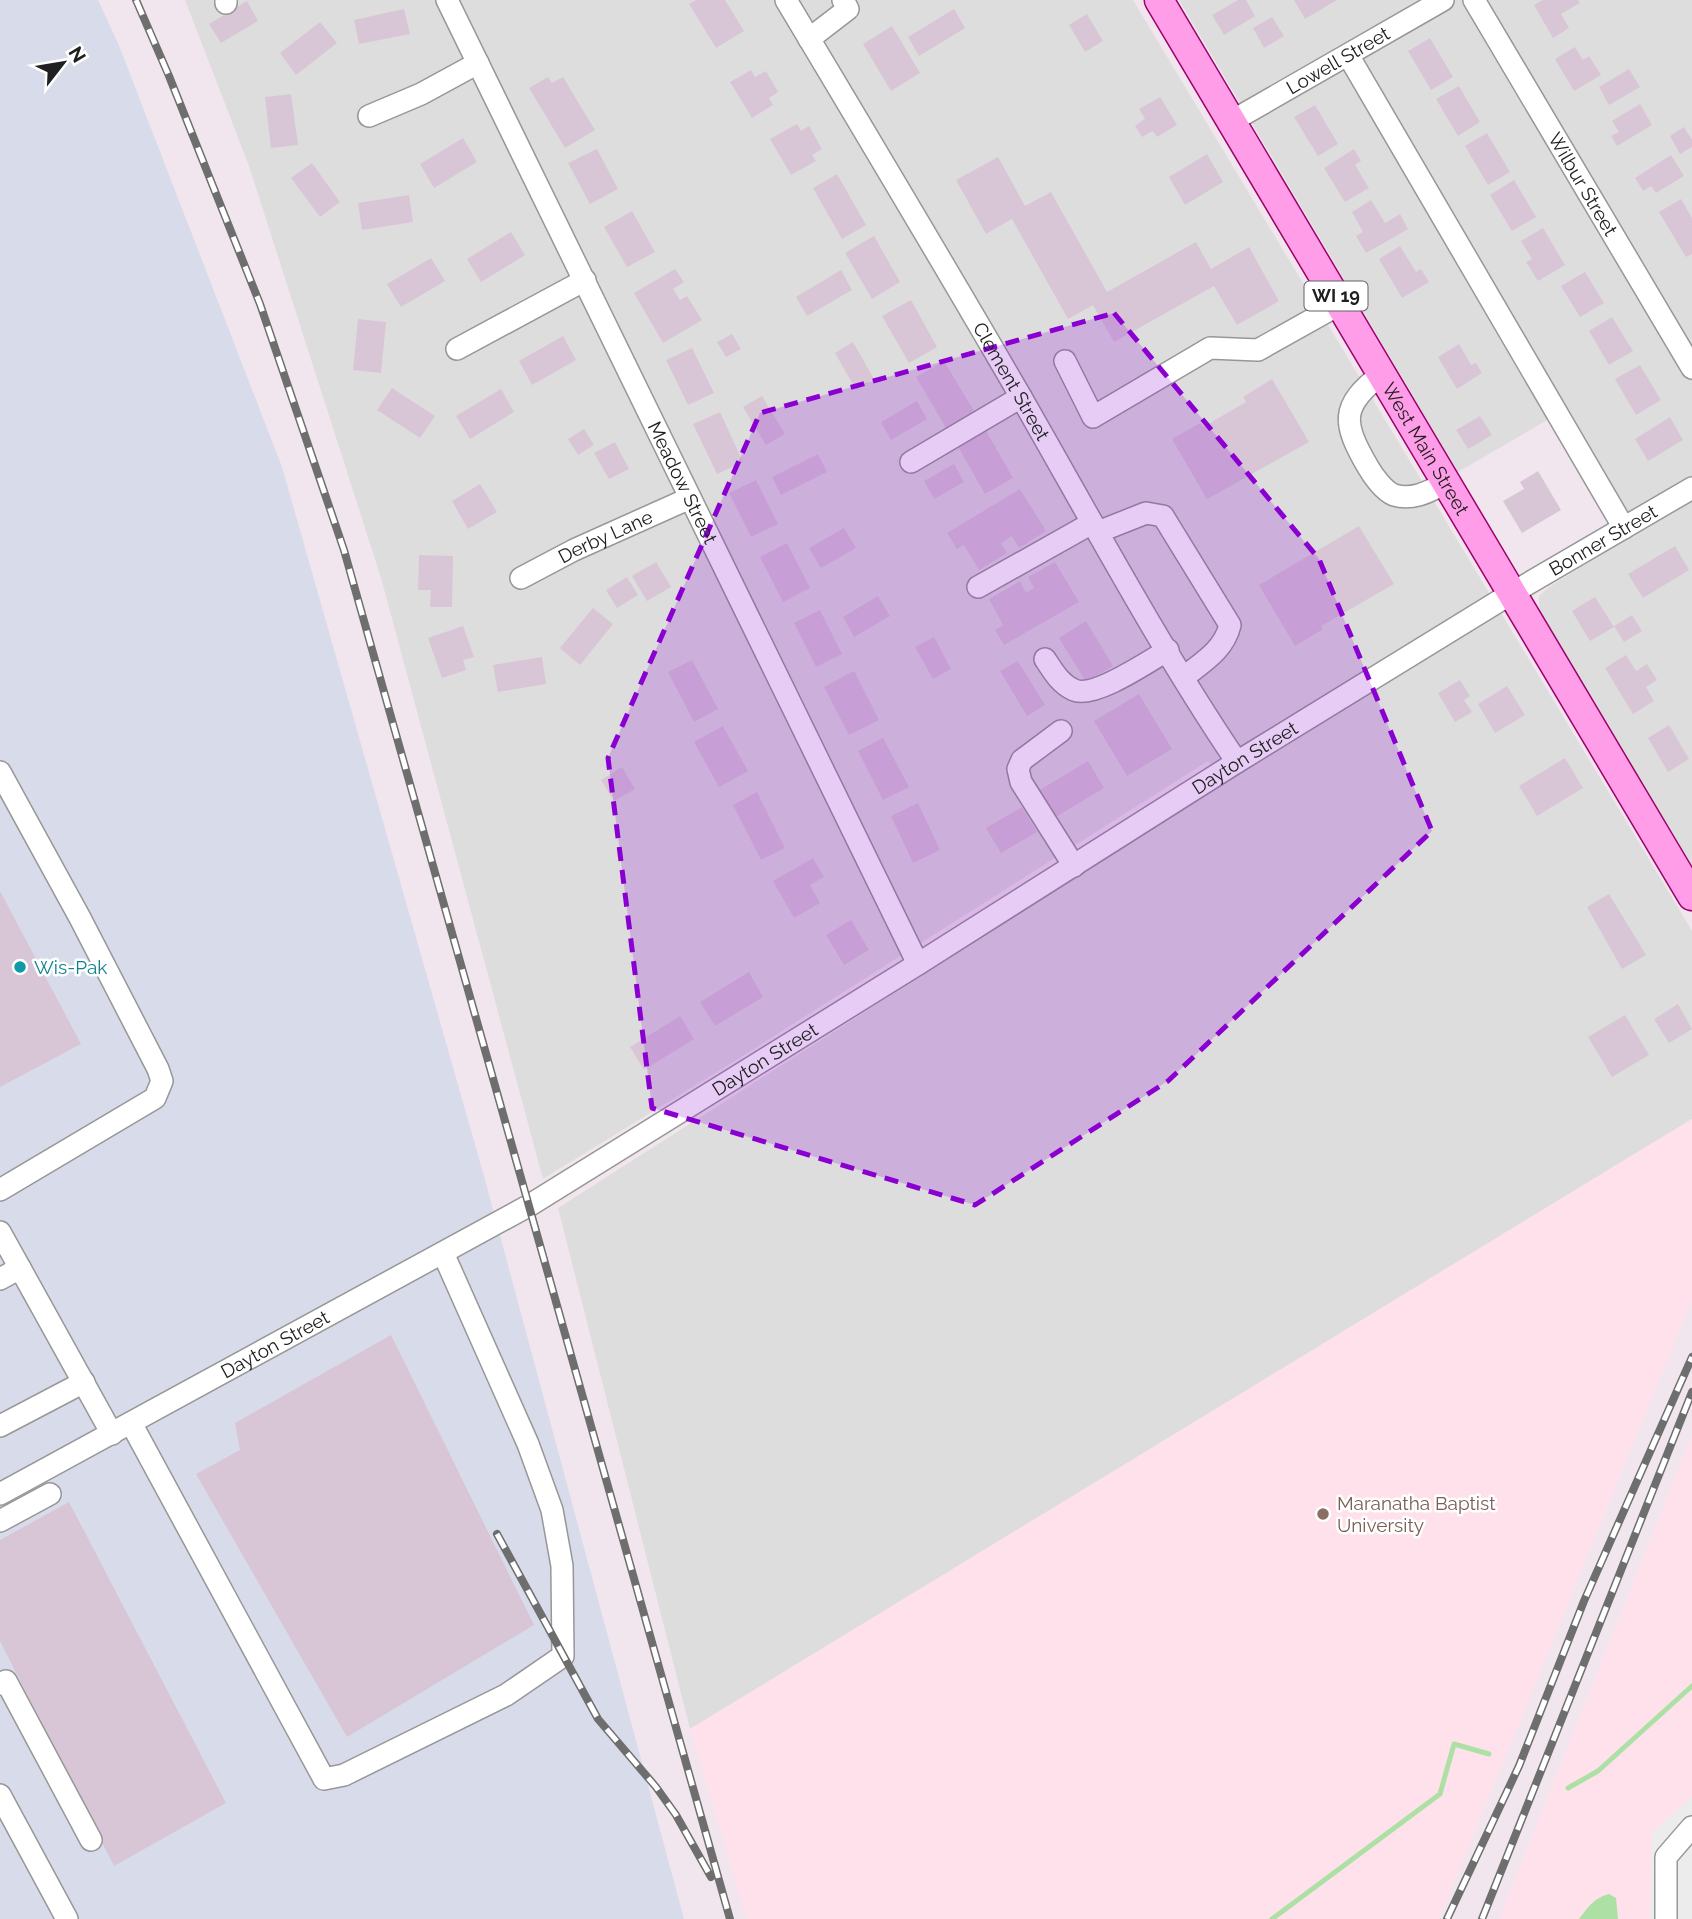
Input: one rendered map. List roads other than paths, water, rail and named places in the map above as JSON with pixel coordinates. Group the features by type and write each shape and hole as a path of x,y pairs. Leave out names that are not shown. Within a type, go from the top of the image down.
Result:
{"main road":[{"name":"West Main Street","path":"1159,0 1692,896"}],"street":[{"name":"Meadow Street","path":"447,0 918,964"},
{"name":"Clement Street","path":"786,0 1095,527 1237,762"},
{"path":"809,39 848,9 843,0"},
{"name":"Lowell Street","path":"1232,121 1443,0"},
{"name":"Wilbur Street","path":"1474,0 1692,368"},
{"path":"1348,55 1624,528"},
{"path":"369,116 421,94 478,62"},
{"path":"457,349 584,280"},
{"path":"1065,361 1093,417 1210,348 1258,350 1340,304"},
{"path":"1382,374 1364,388 1357,398 1351,408 1348,428 1374,477 1393,495 1418,496 1446,483"},
{"path":"911,462 1021,397"},
{"name":"Bonner Street","path":"1512,593 1692,488"},
{"name":"Derby Lane","path":"522,578 573,550 690,498"},
{"path":"978,587 1095,527 1146,513 1163,516 1230,625 1227,637 1213,654 1184,677"},
{"name":"Dayton Street","path":"0,1494 530,1205 1512,593"},
{"path":"1045,659 1063,684 1077,692 1096,690 1168,650"},
{"path":"1061,731 1021,760 1018,769 1021,782 1074,866"},
{"path":"0,772 80,918 162,1081 155,1098 0,1190"},
{"path":"0,1232 112,1434"},
{"path":"131,1423 324,1779 344,1775 506,1695 563,1656 562,1566 552,1510 528,1444 443,1253"},
{"path":"0,1279 20,1268"},
{"path":"0,1426 85,1382"},
{"path":"0,1521 50,1494"},
{"path":"2,1678 91,1840"},
{"path":"0,1795 67,1919"},
{"path":"1666,1919 1666,1857 1692,1827"}],"waterway":[{"path":"1568,1788 1598,1771 1692,1686"},
{"path":"1272,1919 1440,1794 1454,1744 1489,1754"}],"railway":[{"path":"136,0 260,304 344,550 730,1919"},
{"path":"1447,1919 1519,1766 1584,1601 1692,1357"},
{"path":"1482,1919 1692,1392"},
{"path":"497,1534 598,1719 656,1787 676,1815 711,1877"}],"place":[{"name":"Wis-Pak","path":"20,967"},
{"name":"Maranatha Baptist University","path":"1323,1514"}]}
